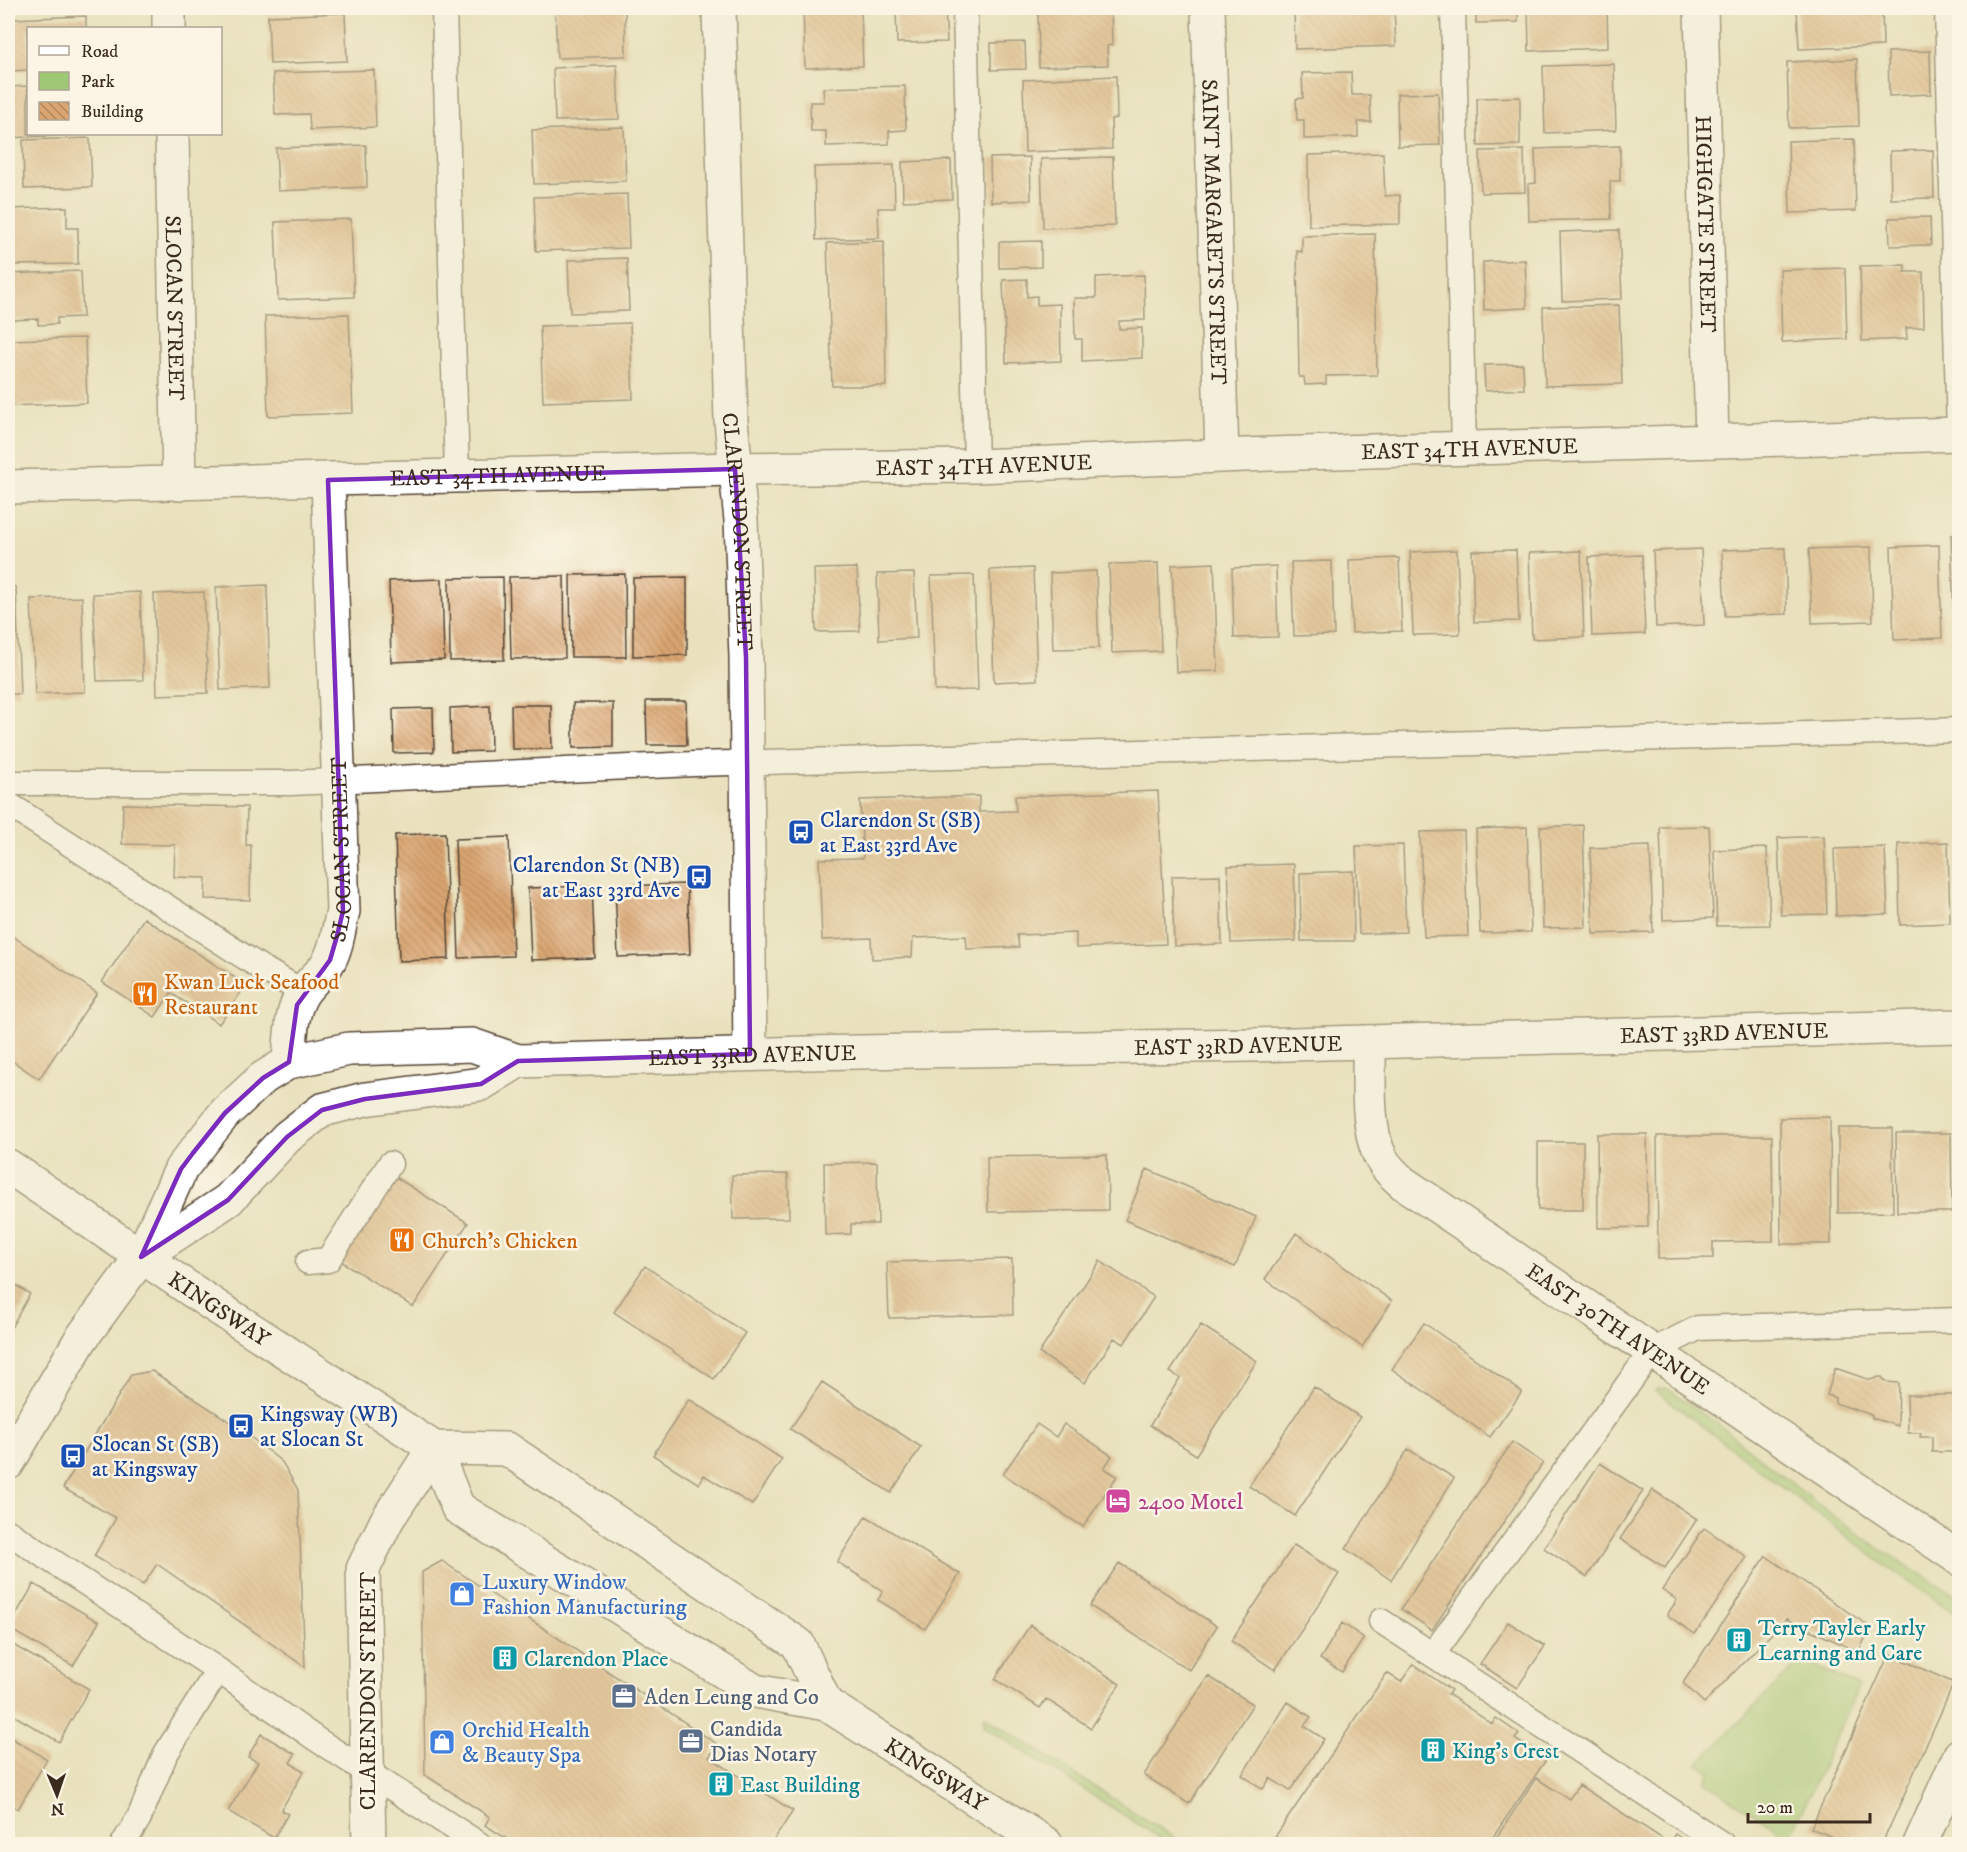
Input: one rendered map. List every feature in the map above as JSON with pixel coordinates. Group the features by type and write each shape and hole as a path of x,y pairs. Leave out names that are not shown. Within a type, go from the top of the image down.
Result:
{"street":[{"path":"169,8 169,27"},
{"name":"CLARENDON STREET","path":"719,8 731,409 742,543 750,1054"},
{"name":"SAINT MARGARETS STREET","path":"1208,8 1222,455"},
{"name":"HIGHGATE STREET","path":"1701,8 1712,441"},
{"name":"SLOCAN STREET","path":"172,135 179,484"},
{"name":"EAST 34TH AVENUE","path":"8,487 735,469 976,466 1222,455 1959,434"},
{"name":"SLOCAN STREET","path":"289,1062 293,1018 303,992 330,960 343,911 328,480"},
{"name":"EAST 33RD AVENUE","path":"289,1062 349,1049 472,1045 518,1061 1959,1026"},
{"name":"EAST 30TH AVENUE","path":"1369,1042 1373,1128 1376,1145 1389,1171 1473,1232 1959,1560"},
{"path":"141,1257 228,1200 286,1137 322,1110 365,1098 482,1084 518,1061"},
{"path":"8,1463 81,1339 141,1257 181,1169 225,1113 263,1078 289,1062"},
{"name":"KINGSWAY","path":"8,1166 141,1257 434,1448 458,1508 755,1691 826,1704 1046,1845"},
{"path":"434,1448 507,1449 798,1644 826,1704"},
{"name":"CLARENDON STREET","path":"369,1845 363,1569 387,1520 434,1448"},
{"path":"1920,1845 1959,1755"}],"lane":[{"path":"444,8 457,477"},
{"path":"965,8 976,466"},
{"path":"1454,8 1464,448"},
{"path":"1947,8 1959,434"},
{"path":"8,783 291,783 694,764 1959,730"},
{"path":"8,804 260,967 303,992"},
{"path":"308,1262 328,1260 390,1164"},
{"path":"1433,1654 1652,1351 1698,1328 1959,1320"},
{"path":"8,1532 479,1845"},
{"path":"1381,1621 1722,1845"},
{"path":"123,1845 139,1818 165,1755 218,1670"}],"highlighted area":[{"path":"735,469 746,657 750,1054 518,1061 481,1084 365,1099 322,1110 287,1137 228,1200 141,1257 181,1169 193,1153 225,1113 263,1078 289,1062 297,1005 330,960 337,936 343,911 328,480"}],"green space":[{"path":"1668,1389 1718,1424 1815,1502 1880,1549 1959,1598 1959,1616 1891,1570 1655,1390"},
{"path":"1801,1660 1859,1686 1790,1838 1705,1782 1710,1771 1697,1764"},
{"path":"984,1716 1184,1844 1169,1844 984,1726"}],"building":[{"path":"555,8 625,8 626,56 557,58"},
{"path":"803,8 861,8 863,66 805,68"},
{"path":"896,8 945,8 947,42 897,43"},
{"path":"1038,8 1111,8 1112,45 1107,46 1108,65 1039,67"},
{"path":"1294,8 1394,8 1396,46 1295,49"},
{"path":"1476,8 1518,8 1518,22 1476,23"},
{"path":"1528,8 1607,8 1608,48 1529,51"},
{"path":"1797,8 1882,8 1883,46 1799,49"},
{"path":"345,13 347,61 270,64 268,16"},
{"path":"86,16 86,27 27,27 27,70 13,71 11,19"},
{"path":"1025,42 1026,69 991,70 991,43"},
{"path":"1930,51 1931,94 1889,96 1888,52"},
{"path":"1857,59 1859,126 1789,128 1787,62"},
{"path":"1614,64 1616,130 1545,133 1543,66"},
{"path":"617,65 619,119 555,121 553,68"},
{"path":"374,70 376,127 310,130 309,114 275,115 273,73"},
{"path":"1351,72 1352,95 1370,95 1371,122 1358,122 1358,137 1304,139 1304,120 1297,120 1296,99 1303,98 1302,73"},
{"path":"1116,76 1117,118 1111,119 1112,149 1025,152 1023,80"},
{"path":"27,86 27,135 69,135 8,138 8,87"},
{"path":"905,86 906,130 889,131 889,144 826,146 826,131 811,131 810,102 824,102 823,88"},
{"path":"1438,93 1440,145 1398,146 1397,94"},
{"path":"1520,97 1520,145 1478,146 1477,98"},
{"path":"624,127 626,181 534,184 532,130"},
{"path":"90,138 92,187 24,189 23,140"},
{"path":"1854,139 1856,211 1790,213 1788,141"},
{"path":"366,145 367,187 278,191 276,148"},
{"path":"1620,146 1620,181 1610,181 1611,219 1529,221 1528,184 1536,183 1535,149"},
{"path":"1524,150 1525,192 1481,193 1480,151"},
{"path":"1933,150 1934,198 1891,199 1890,151"},
{"path":"1383,153 1385,196 1400,195 1400,224 1309,226 1308,155"},
{"path":"1030,157 1031,200 991,202 990,158"},
{"path":"1113,157 1115,226 1043,228 1041,159"},
{"path":"951,160 952,199 903,201 902,162"},
{"path":"894,165 895,208 878,208 879,238 816,240 814,167"},
{"path":"627,194 629,248 536,251 534,197"},
{"path":"67,207 67,228 78,228 78,264 8,265 8,209"},
{"path":"1930,217 1931,245 1890,246 1889,218"},
{"path":"351,219 354,297 278,300 275,222"},
{"path":"1619,230 1622,299 1562,301 1560,232"},
{"path":"1375,234 1377,375 1326,376 1326,384 1305,385 1304,377 1299,377 1297,251 1302,252 1302,236"},
{"path":"884,241 886,386 832,386 827,243"},
{"path":"1041,241 1041,267 999,268 999,242"},
{"path":"627,258 629,311 570,313 568,260"},
{"path":"1525,260 1527,308 1484,310 1483,262"},
{"path":"1905,265 1905,272 1923,272 1924,327 1906,328 1907,339 1862,341 1860,266"},
{"path":"1845,268 1847,339 1782,342 1780,270"},
{"path":"81,271 83,317 57,318 57,324 38,325 38,319 8,320 8,274"},
{"path":"1144,275 1145,320 1119,321 1119,329 1142,328 1142,358 1082,361 1082,339 1075,339 1074,298 1096,298 1096,277"},
{"path":"1027,279 1027,297 1037,296 1037,305 1060,304 1061,361 1006,363 1003,280"},
{"path":"1619,305 1622,384 1545,386 1543,307"},
{"path":"349,314 353,413 268,416 265,316"},
{"path":"630,323 633,399 543,402 540,326"},
{"path":"85,338 87,403 8,406 8,340"},
{"path":"1523,364 1524,389 1485,391 1484,365"},
{"path":"1951,535 1960,535 1960,619 1954,619"},
{"path":"1939,545 1942,638 1894,640 1891,547"},
{"path":"1871,547 1873,621 1812,623 1809,549"},
{"path":"1785,548 1787,614 1725,616 1722,550"},
{"path":"1701,549 1704,625 1656,627 1653,551"},
{"path":"1457,550 1460,634 1413,635 1410,552"},
{"path":"1516,550 1519,621 1474,622 1472,551"},
{"path":"1581,551 1584,637 1532,639 1529,553"},
{"path":"1642,555 1645,634 1592,636 1589,557"},
{"path":"1399,558 1402,631 1352,633 1349,560"},
{"path":"1332,561 1334,635 1294,636 1291,562"},
{"path":"1158,563 1161,651 1112,653 1109,564"},
{"path":"1214,563 1218,671 1176,672 1172,565"},
{"path":"1276,566 1278,637 1234,638 1232,568"},
{"path":"857,568 860,631 816,632 814,569"},
{"path":"1033,568 1037,680 994,682 990,570"},
{"path":"1096,571 1099,648 1053,649 1050,573"},
{"path":"914,573 917,638 879,640 877,574"},
{"path":"625,574 626,657 571,657 570,575"},
{"path":"974,575 978,690 935,691 931,576"},
{"path":"564,576 565,658 511,659 509,577"},
{"path":"503,577 504,660 450,661 449,578"},
{"path":"687,577 687,655 633,656 633,578"},
{"path":"442,579 444,660 391,662 389,581"},
{"path":"267,585 270,688 220,690 216,587"},
{"path":"8,587 16,587 20,694 8,694"},
{"path":"140,592 143,680 97,681 93,594"},
{"path":"204,592 208,693 157,695 154,594"},
{"path":"82,597 85,692 35,694 31,599"},
{"path":"646,701 686,701 687,745 647,745"},
{"path":"573,703 613,703 613,747 573,748"},
{"path":"511,705 551,705 552,749 512,749"},
{"path":"490,706 491,751 451,752 450,708"},
{"path":"433,708 434,752 394,753 393,709"},
{"path":"1158,791 1166,944 1076,948 1076,933 1017,935 1019,947 967,949 966,936 913,938 912,957 872,959 871,938 822,940 819,859 863,858 860,800 979,796 979,812 1016,811 1015,796"},
{"path":"123,804 247,807 246,845 251,845 250,900 205,899 206,878 174,877 175,845 122,844"},
{"path":"1583,825 1586,927 1543,928 1540,827"},
{"path":"1709,826 1713,918 1663,920 1660,827"},
{"path":"1527,827 1531,932 1480,933 1476,829"},
{"path":"1464,831 1468,936 1424,937 1420,832"},
{"path":"445,833 449,959 399,961 395,835"},
{"path":"1824,836 1827,914 1781,915 1778,838"},
{"path":"509,837 513,956 459,958 455,839"},
{"path":"1948,842 1950,923 1900,925 1898,844"},
{"path":"1403,845 1406,932 1359,934 1356,846"},
{"path":"1650,846 1653,932 1593,934 1590,848"},
{"path":"1885,847 1888,914 1836,916 1834,849"},
{"path":"1767,848 1770,925 1717,926 1714,850"},
{"path":"1294,864 1296,941 1231,943 1228,866"},
{"path":"1353,871 1354,941 1301,941 1300,873"},
{"path":"1220,875 1222,944 1174,946 1172,876"},
{"path":"687,884 690,954 618,957 615,886"},
{"path":"592,886 595,958 531,960 528,888"},
{"path":"144,918 246,985 219,1024 171,993 155,1017 102,982"},
{"path":"8,933 97,993 39,1079 8,1058"},
{"path":"1830,1117 1831,1244 1781,1244 1780,1118"},
{"path":"1838,1128 1892,1128 1893,1212 1838,1213"},
{"path":"1896,1133 1951,1133 1952,1212 1897,1212"},
{"path":"1597,1134 1647,1134 1648,1227 1598,1228"},
{"path":"1657,1136 1772,1136 1773,1241 1713,1242 1713,1258 1658,1259"},
{"path":"1538,1142 1583,1142 1583,1210 1538,1210"},
{"path":"1107,1155 1108,1210 988,1212 987,1157"},
{"path":"877,1162 878,1224 851,1224 851,1234 825,1235 824,1163"},
{"path":"1147,1169 1256,1217 1235,1267 1125,1220"},
{"name":"Church's Chicken","path":"391,1174 468,1223 413,1307 336,1258"},
{"path":"788,1174 789,1218 733,1219 732,1175"},
{"path":"1296,1233 1392,1301 1362,1347 1265,1279"},
{"path":"1012,1259 1013,1315 889,1318 887,1262"},
{"path":"1100,1261 1154,1297 1124,1344 1114,1338 1085,1383 1039,1353"},
{"path":"645,1266 745,1333 714,1379 614,1312"},
{"path":"8,1280 30,1294 8,1333"},
{"path":"1424,1323 1522,1392 1490,1437 1392,1369"},
{"path":"1201,1325 1257,1361 1196,1455 1150,1425 1180,1378 1170,1372"},
{"path":"1835,1368 1870,1380 1882,1377 1886,1382 1899,1383 1898,1426 1835,1403 1835,1398 1827,1395"},
{"path":"152,1371 238,1427 282,1462 298,1490 305,1667 157,1564 143,1585 94,1556 116,1518 63,1488 131,1375"},
{"path":"822,1382 921,1447 891,1493 790,1429"},
{"path":"1314,1387 1360,1417 1295,1516 1249,1486"},
{"path":"1907,1395 1959,1395 1960,1452 1932,1452 1932,1437 1920,1437 1921,1433 1908,1433"},
{"path":"689,1399 782,1459 752,1505 704,1475 699,1484 653,1455"},
{"path":"1037,1424 1056,1437 1064,1424 1112,1456 1104,1468 1117,1476 1083,1527 1003,1474"},
{"path":"1512,1442 1543,1463 1432,1630 1401,1609"},
{"path":"1408,1449 1454,1478 1391,1580 1346,1549"},
{"path":"1600,1463 1643,1491 1587,1577 1544,1548"},
{"path":"1653,1490 1697,1519 1665,1568 1620,1539"},
{"path":"866,1516 960,1574 925,1629 878,1600 883,1591 837,1562"},
{"path":"1704,1528 1747,1557 1695,1634 1667,1615 1677,1600 1662,1590"},
{"path":"1294,1545 1339,1574 1275,1670 1231,1641"},
{"name":"Terry Tayler Early Learning and Care","path":"1766,1556 1870,1627 1859,1652 1786,1619 1704,1703 1683,1683"},
{"name":"Clarendon Place","path":"442,1561 717,1744 709,1757 793,1811 771,1844 515,1844 485,1825 490,1817 425,1775 422,1572"},
{"path":"1119,1563 1217,1626 1189,1670 1090,1606"},
{"path":"34,1584 99,1622 73,1666 8,1628"},
{"path":"1508,1622 1545,1646 1517,1688 1480,1664"},
{"path":"1342,1623 1364,1638 1342,1672 1320,1659"},
{"path":"1030,1625 1120,1684 1091,1728 1046,1699 1040,1708 995,1679"},
{"path":"8,1642 89,1689 59,1742 8,1712"},
{"path":"1889,1654 1954,1683 1882,1844 1848,1844 1811,1828"},
{"name":"King's Crest","path":"1413,1664 1451,1690 1448,1694 1492,1724 1496,1718 1519,1734 1515,1739 1546,1760 1488,1844 1270,1844 1387,1673 1401,1682"},
{"path":"1208,1676 1253,1704 1189,1804 1144,1775"},
{"path":"1288,1702 1311,1717 1304,1726 1324,1739 1290,1791 1270,1778 1263,1789 1242,1775"},
{"path":"261,1734 295,1754 290,1763 304,1771 281,1810 288,1814 274,1838 228,1811 258,1762 248,1757"},
{"path":"8,1736 47,1759 18,1809 8,1803"},
{"path":"1536,1778 1569,1799 1579,1785 1669,1843 1675,1834 1690,1844 1492,1844"}],"place":[{"name":"Clarendon St (SB) at East 33rd Ave","path":"801,832"},
{"name":"Clarendon St (NB) at East 33rd Ave","path":"699,877"},
{"name":"Kwan Luck Seafood Restaurant","path":"145,994"},
{"name":"Church's Chicken","path":"402,1240"},
{"name":"Kingsway (WB) at Slocan St","path":"241,1426"},
{"name":"Slocan St (SB) at Kingsway","path":"73,1456"},
{"name":"2400 Motel","path":"1118,1501"},
{"name":"Luxury Window Fashion Manufacturing","path":"462,1594"},
{"name":"Terry Tayler Early Learning and Care","path":"1739,1640"},
{"name":"Clarendon Place","path":"505,1658"},
{"name":"Aden Leung and Co","path":"624,1696"},
{"name":"Candida Dias Notary","path":"691,1741"},
{"name":"Orchid Health & Beauty Spa","path":"442,1742"},
{"name":"King's Crest","path":"1433,1750"},
{"name":"East Building","path":"721,1784"}]}
